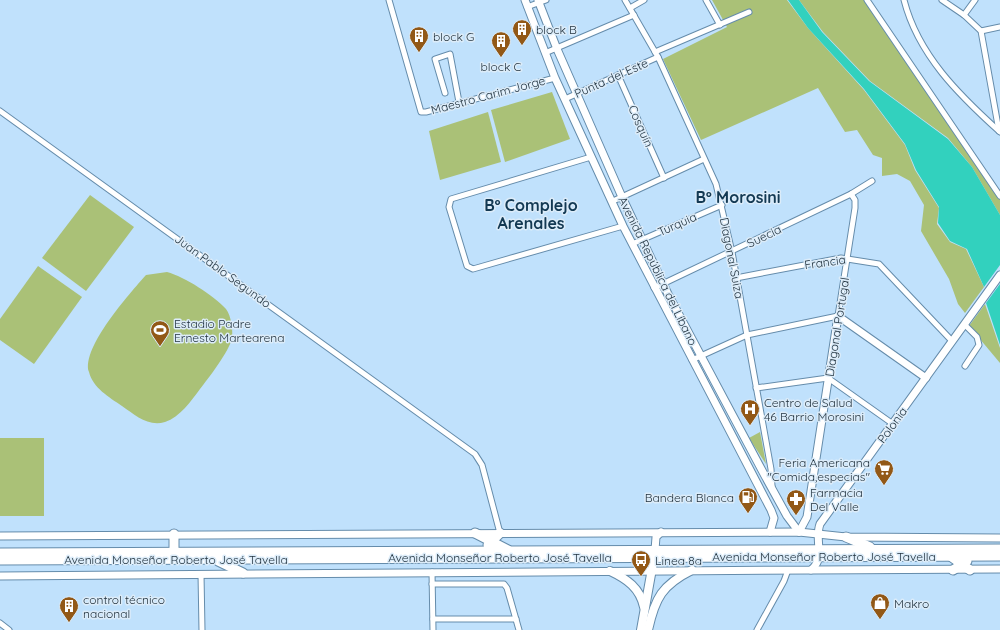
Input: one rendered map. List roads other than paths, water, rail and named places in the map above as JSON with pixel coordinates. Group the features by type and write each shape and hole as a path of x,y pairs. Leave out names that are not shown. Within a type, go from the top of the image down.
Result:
{"highway":[{"path":"475,533 509,550"},
{"path":"483,550 500,533"},
{"path":"174,534 174,552"},
{"path":"846,538 876,550"},
{"name":"Avenida Monseñor Roberto José Tavella","path":"819,553 876,550 1000,549"},
{"name":"Avenida Monseñor Roberto José Tavella","path":"0,553 509,550 655,553"},
{"name":"Avenida Monseñor Roberto José Tavella","path":"0,560 215,560 655,553 819,553 1000,556"},
{"path":"949,555 970,570"},
{"path":"953,570 975,556"},
{"path":"215,560 243,573"}],"main road":[{"name":"Avenida República del Líbano","path":"541,1 557,49 642,240 700,356 787,516 799,532"},
{"name":"Avenida República del Líbano","path":"526,3 554,78 591,158 613,201 623,226 771,510 774,518 770,532"},
{"name":"Polonia","path":"817,534 822,520 1000,275"},
{"path":"838,316 926,378"},
{"name":"Diagonal Portugal","path":"799,532 807,517 838,316"},
{"path":"641,630 655,553 656,537 661,532"},
{"path":"0,536 799,532 846,538 1000,538"},
{"path":"811,570 816,566 819,553 817,534"},
{"path":"0,576 243,573 1000,569"},
{"path":"648,630 652,610 663,590 673,580 692,570"},
{"path":"610,571 624,578 634,586 641,597 645,610"}],"street":[{"name":"Maestro Carim Jorge","path":"389,0 421,112 426,112 554,78"},
{"name":"Diagonal Suiza","path":"625,0 657,54 716,184 732,252 771,470 772,488"},
{"path":"630,8 644,0"},
{"path":"706,0 720,25"},
{"path":"867,0 1000,196"},
{"path":"904,0 912,27 943,76 999,131"},
{"path":"942,0 964,15 981,31 999,131"},
{"path":"964,15 975,0"},
{"path":"526,3 541,1"},
{"name":"Punta del Este","path":"565,99 748,12"},
{"path":"545,53 634,15"},
{"path":"981,31 1000,27"},
{"path":"445,93 435,59 450,54 459,102"},
{"name":"Cosquín","path":"618,75 664,178"},
{"name":"Juan Pablo Segundo","path":"0,111 475,454 482,465 500,533"},
{"path":"591,158 451,199 450,207 467,266 473,269 623,226"},
{"path":"613,201 704,159"},
{"name":"Suecia","path":"654,288 851,194 872,181"},
{"name":"Diagonal Portugal","path":"838,316 849,258 855,208 855,200 851,194"},
{"name":"Turquia","path":"632,244 722,205"},
{"name":"Francia","path":"736,278 841,258 849,258 879,264 952,341"},
{"path":"692,360 747,335 838,316"},
{"path":"964,324 977,337 979,345 965,366"},
{"path":"756,388 828,378 892,424"},
{"path":"757,630 784,582 788,570"},
{"path":"432,572 433,630"},
{"path":"201,574 202,630"},
{"path":"432,584 504,584 507,588 519,630"},
{"path":"433,619 516,619"},
{"path":"0,624 9,630"}],"place":[{"name":"block B","path":"522,46"},
{"name":"block G","path":"419,53"},
{"name":"block C","path":"501,58"},
{"name":"Estadio Padre Ernesto Martearena","path":"160,347"},
{"name":"Centro de Salud 46 Barrio Morosini","path":"750,426"},
{"name":"Feria Americana \"Comida,especias\"","path":"884,486"},
{"name":"Bandera Blanca","path":"748,514"},
{"name":"Farmacia Del Valle","path":"796,516"},
{"name":"Linea 8a","path":"641,577"},
{"name":"Makro","path":"880,620"},
{"name":"control técnico nacional","path":"69,623"}],"district":[{"name":"Bº Morosini","path":"738,197"},
{"name":"Bº Complejo Arenales","path":"531,214"}]}
